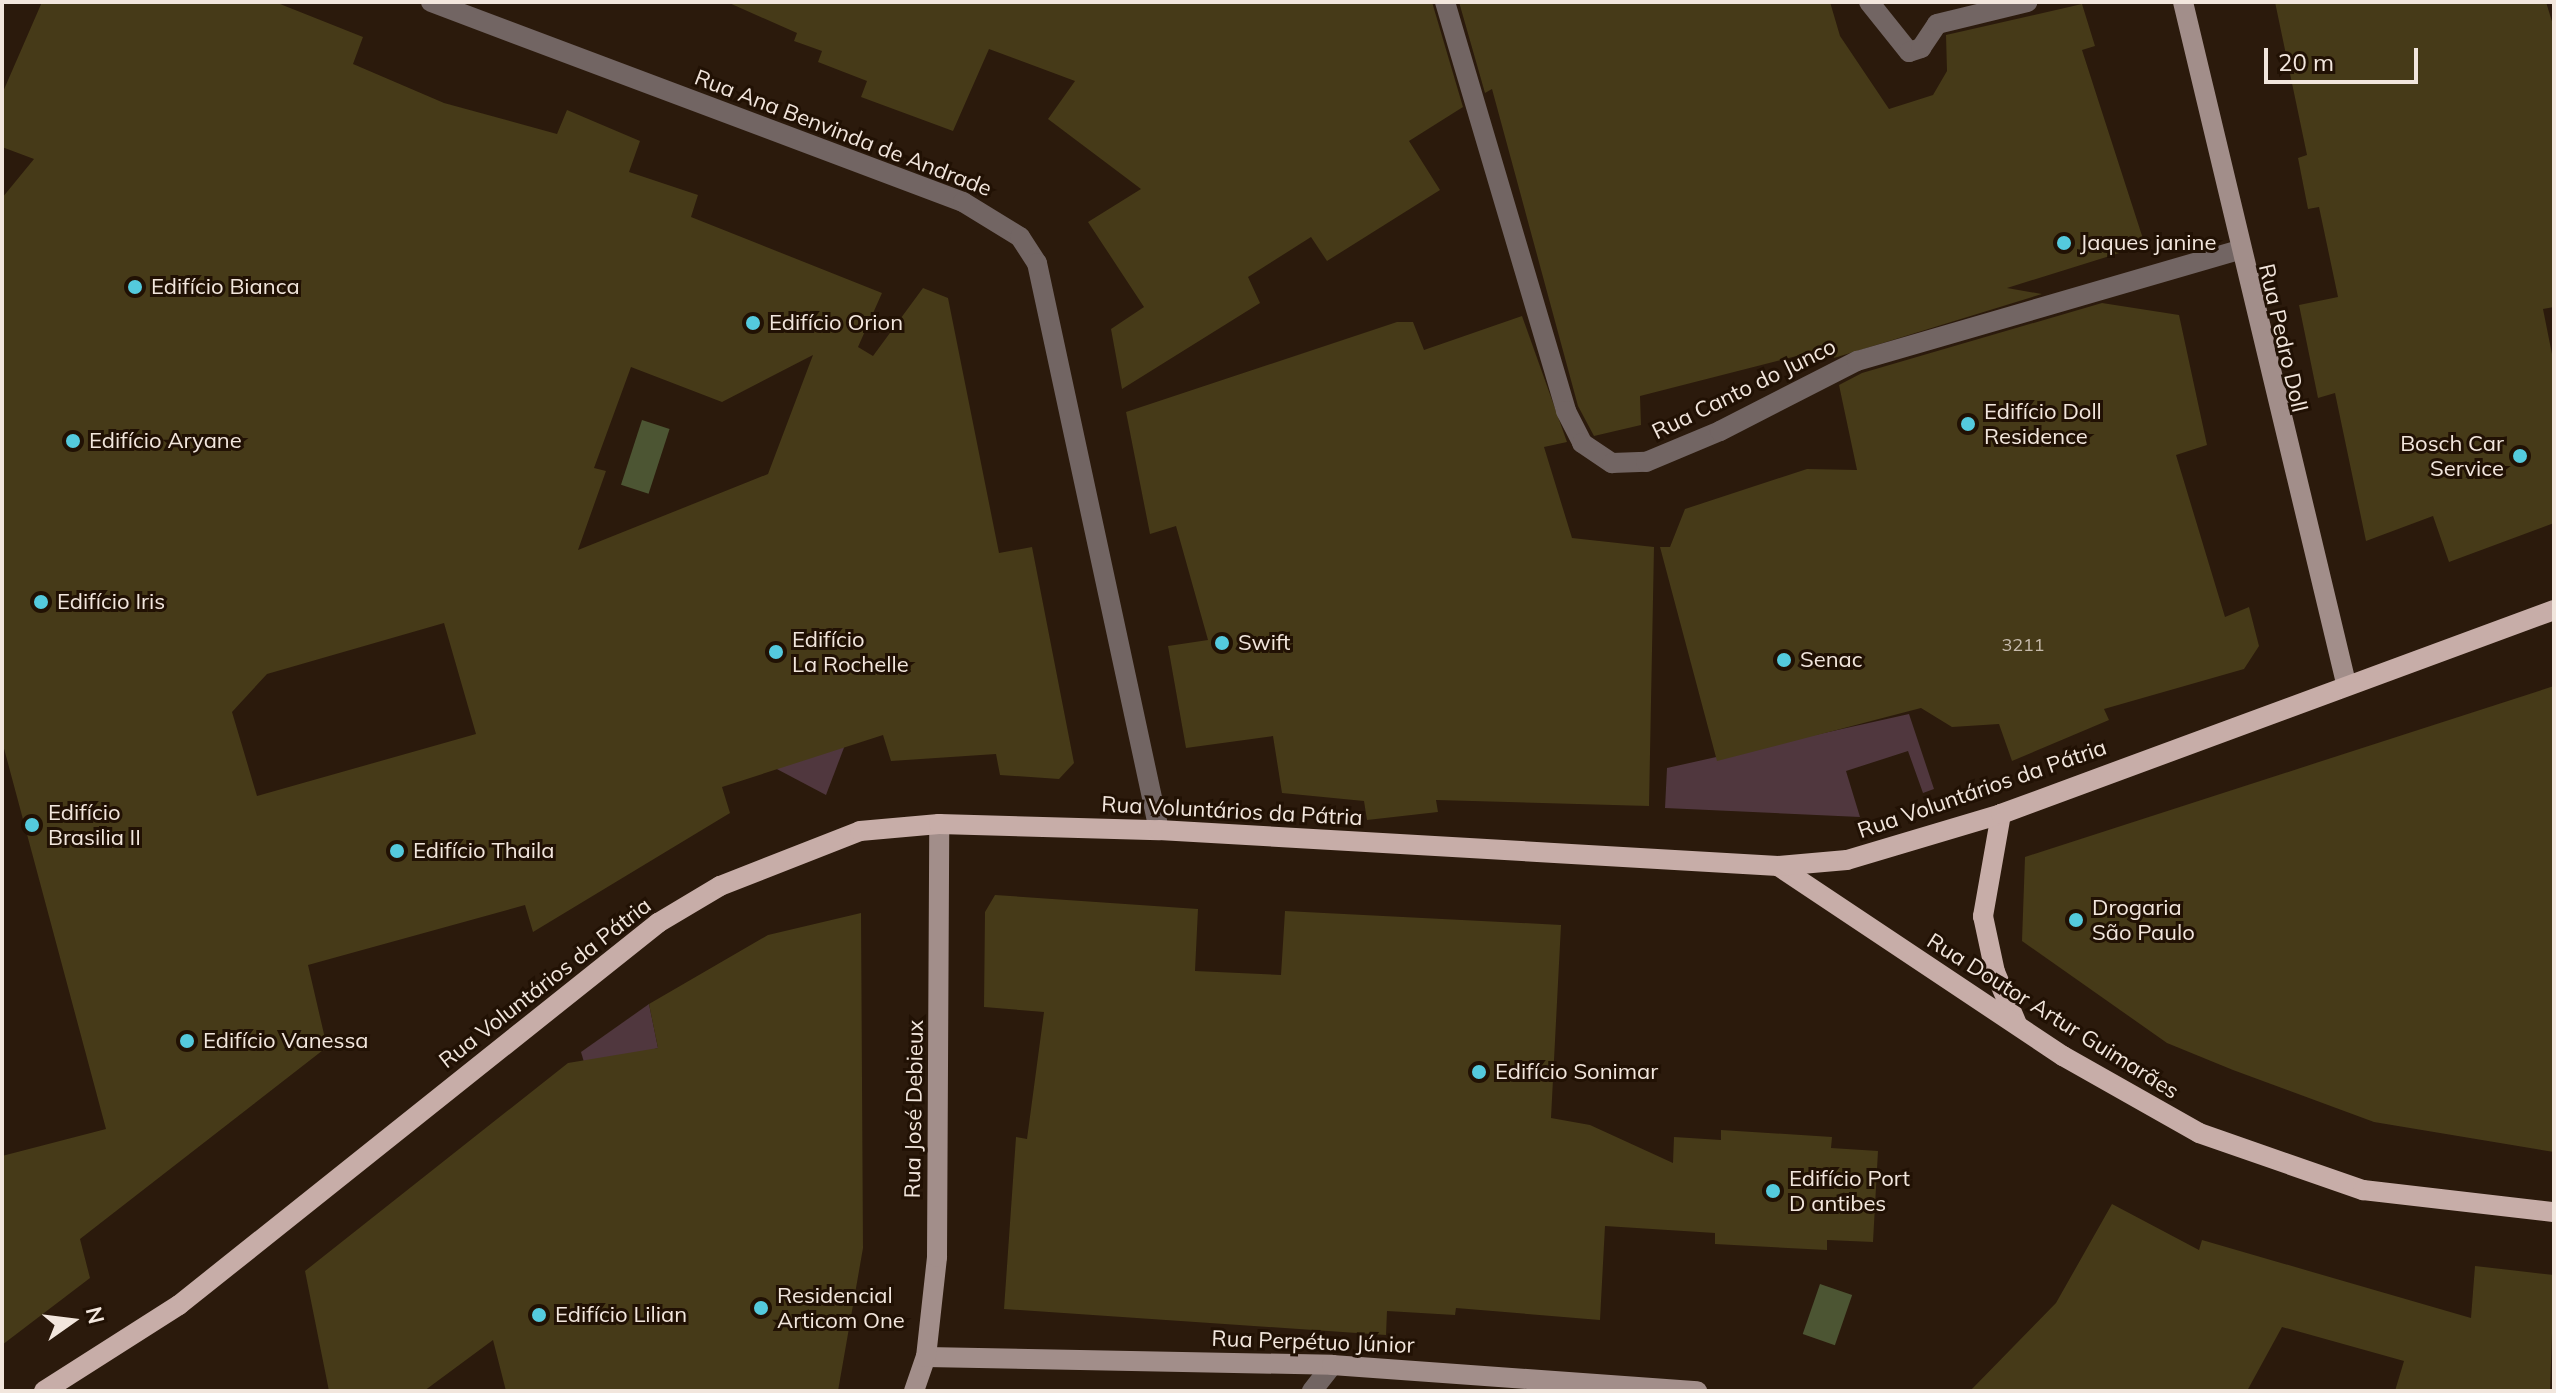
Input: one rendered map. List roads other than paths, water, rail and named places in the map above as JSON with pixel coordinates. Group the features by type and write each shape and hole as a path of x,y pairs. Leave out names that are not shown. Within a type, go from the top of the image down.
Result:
{"main road":[{"name":"Rua Voluntários da Pátria","path":"44,1391 179,1305 658,923 720,886 860,831 939,824 1159,830 1778,866 1847,860 2001,814 2346,683 2554,610"},
{"path":"2001,814 1983,916 1995,972 2017,1024"},
{"name":"Rua Doutor Artur Guimarães","path":"1778,866 2132,1100 2289,1169 2453,1206 2554,1212"}],"street":[{"name":"Rua Ana Benvinda de Andrade","path":"431,2 963,202 1020,237 1037,263 1159,830"},
{"name":"Rua Canto do Junco","path":"1445,2 1566,411 1582,443 1612,463 1646,462 1705,437 1857,361 2238,250"},
{"path":"1869,2 1909,52 1921,48 1937,24 2027,2"},
{"name":"Rua Pedro Doll","path":"2183,2 2238,250 2346,683"},
{"name":"Rua José Debieux","path":"914,1391 926,1357 937,1257 939,824"},
{"name":"Rua Perpétuo Júnior","path":"926,1357 1332,1365 1697,1391"},
{"path":"1312,1391 1332,1365"}],"place":[{"name":"Jaques janine","path":"2064,243"},
{"name":"Edifício Bianca","path":"135,287"},
{"name":"Edifício Orion","path":"753,323"},
{"name":"Edifício Doll Residence","path":"1968,424"},
{"name":"Edifício Aryane","path":"73,441"},
{"name":"Bosch Car Service","path":"2520,456"},
{"name":"Edifício Iris","path":"41,602"},
{"name":"Swift","path":"1222,643"},
{"name":"Edifício La Rochelle","path":"776,652"},
{"name":"Senac","path":"1784,660"},
{"name":"Edifício Brasilia II","path":"32,825"},
{"name":"Edifício Thaila","path":"397,851"},
{"name":"Drogaria São Paulo","path":"2076,920"},
{"name":"Edifício Vanessa","path":"187,1041"},
{"name":"Edifício Sonimar","path":"1479,1072"},
{"name":"Edifício Port D antibes","path":"1773,1191"},
{"name":"Residencial Articom One","path":"761,1308"},
{"name":"Edifício Lilian","path":"539,1315"}]}
